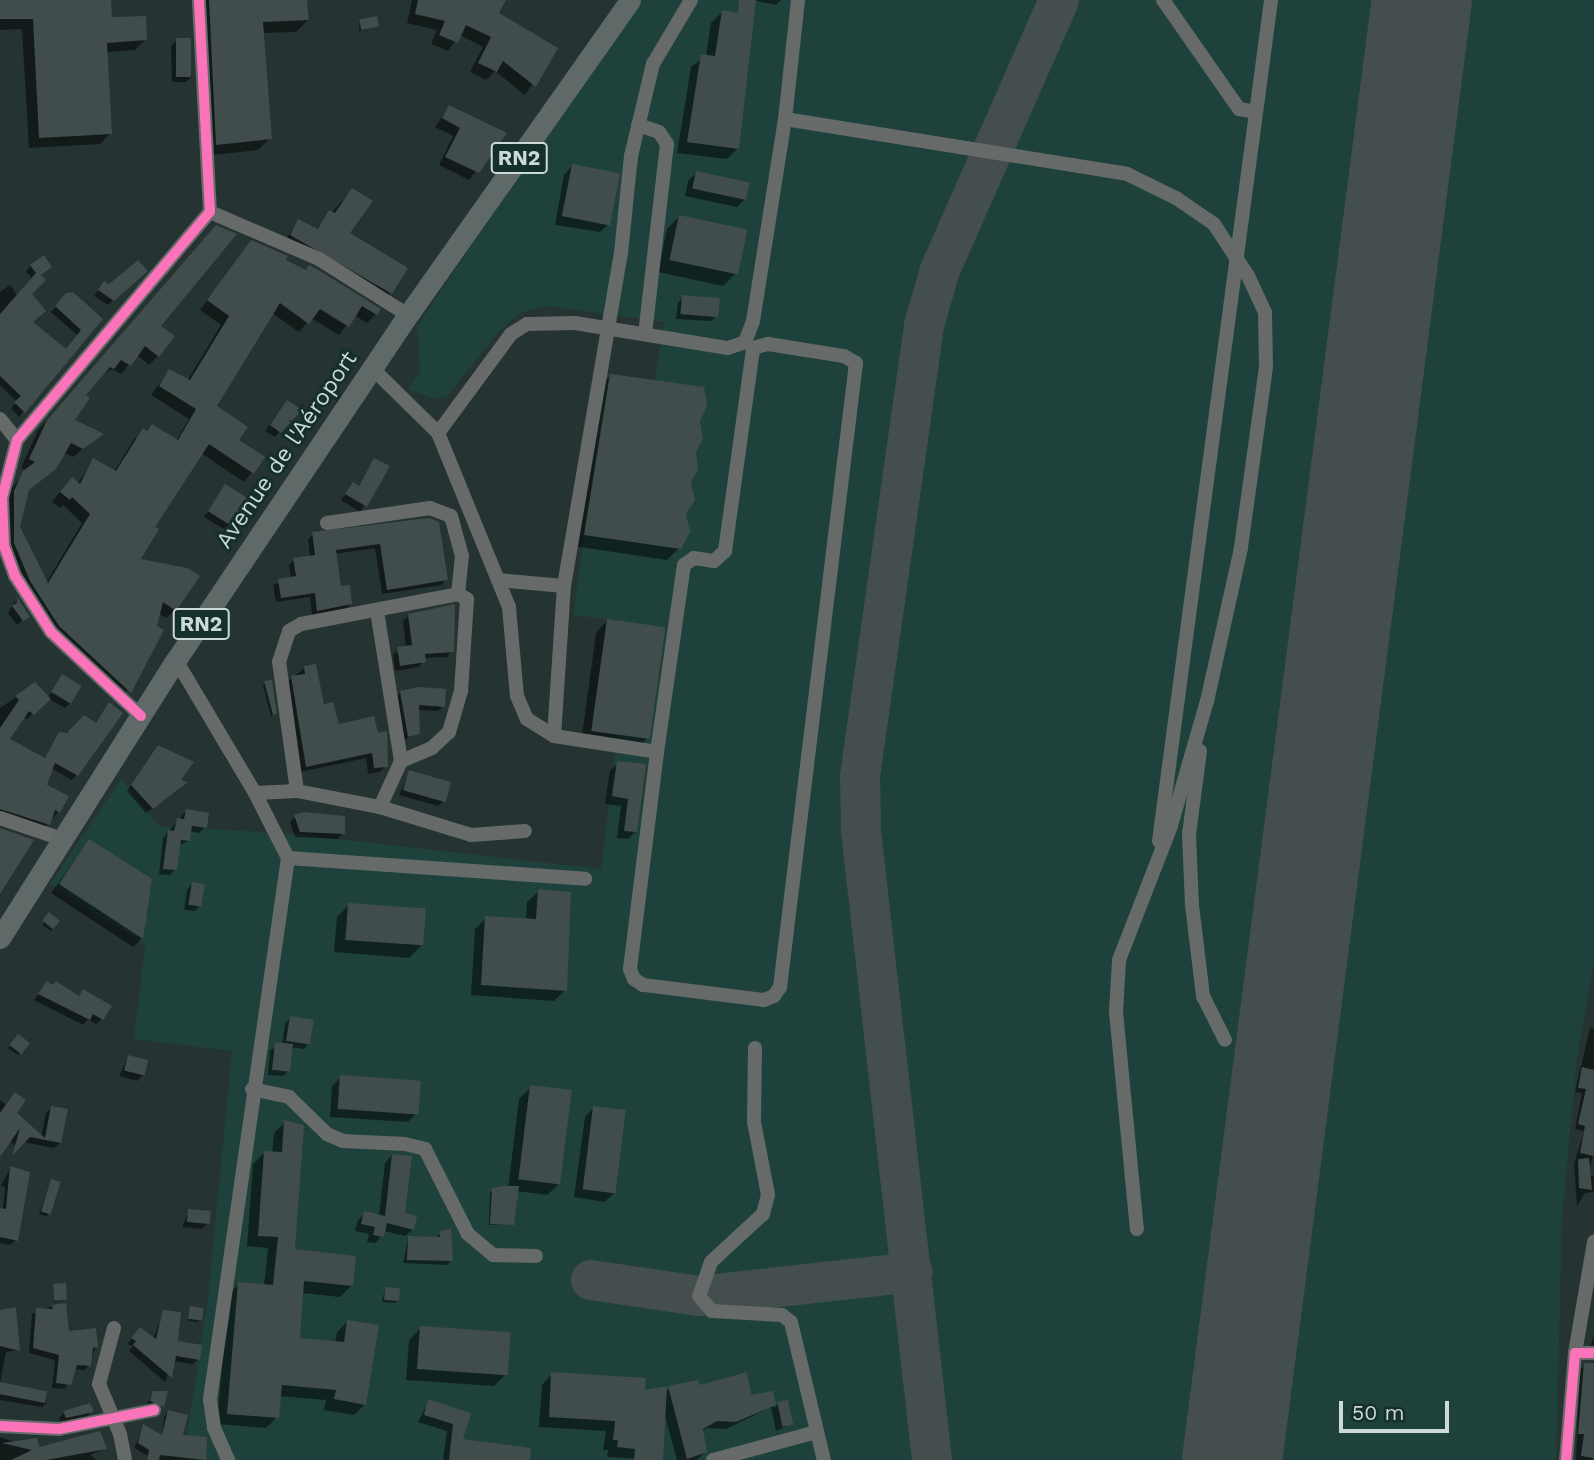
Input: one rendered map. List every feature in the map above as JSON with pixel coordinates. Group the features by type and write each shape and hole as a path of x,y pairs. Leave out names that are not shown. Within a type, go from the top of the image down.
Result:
{"highway":[{"name":"Avenue de l'Aéroport","path":"0,938 176,660 374,370 408,315 630,0"}],"street":[{"path":"141,716 51,632 15,576 2,547 1,498 17,440 210,212 199,0"},
{"path":"554,736 564,586 608,329 638,125 653,64 691,0"},
{"path":"438,433 511,334 527,324 549,321 645,332 728,348 738,347 750,334 785,119 799,0"},
{"path":"1163,0 1239,109 1255,112"},
{"path":"1156,860 1271,0"},
{"path":"785,119 1126,174 1176,198 1213,224 1236,257 1265,312 1266,367 1241,548 1207,701 1171,826 1119,960 1116,1012 1137,1229"},
{"path":"638,125 659,132 667,144 645,332"},
{"path":"210,212 319,258 408,315"},
{"path":"768,344 850,358 856,363 857,382 780,987 774,996 751,998 643,985 634,979 630,969 657,752 684,565 694,558 714,561 725,551 753,348 768,344"},
{"path":"374,370 438,433 498,580 514,631 522,710 538,729 554,736 657,752"},
{"path":"0,419 17,440"},
{"path":"327,523 442,509 451,516 462,556 458,594"},
{"path":"498,580 564,586"},
{"path":"296,791 282,703 282,644 289,631 301,624 458,594 467,599 466,647 461,691 449,732 432,748 401,761"},
{"path":"377,611 401,761 380,807"},
{"path":"176,660 255,793 288,858 251,1089 210,1399 214,1428 228,1460"},
{"path":"1207,701 1189,834 1192,905 1203,996 1226,1040"},
{"path":"255,793 296,791 380,807 471,835 525,831"},
{"path":"0,818 62,839"},
{"path":"288,858 585,880"},
{"path":"755,1048 754,1122 768,1195 762,1214 711,1262 699,1296 712,1311 782,1315 791,1322 824,1460"},
{"path":"251,1089 289,1097 327,1134 343,1141 405,1144 425,1149 468,1234 493,1255 536,1256"},
{"path":"1566,1460 1575,1353 1594,1242"},
{"path":"114,1328 99,1384 105,1407 113,1417 127,1459"},
{"path":"1575,1353 1594,1353"},
{"path":"0,1426 60,1429 154,1410"},
{"path":"713,1460 816,1432"}],"shaded area":[{"path":"639,0 1594,0 1594,963 1577,1058 1562,1220 1556,1460 183,1460 208,1298 232,1051 134,1039 145,945 50,884 121,779 159,826 294,834 601,869 617,735 592,731 607,619 573,615 607,373 655,380 664,322 547,306 522,312 500,330 446,397 435,399 408,389 420,372 417,326"}],"building":[{"path":"0,0 111,0 112,17 146,16 147,40 107,43 112,134 39,138 33,19 0,19"},
{"path":"209,0 307,0 309,20 263,22 272,139 216,145"},
{"path":"418,0 506,0 499,13 558,48 536,87 503,61 497,72 478,63 491,37 466,25 458,43 439,35 445,21 415,14"},
{"path":"739,0 756,0 739,149 687,142 701,54 715,56 722,10 738,13"},
{"path":"377,16 379,27 361,30 359,19"},
{"path":"176,38 191,38 191,77 176,77"},
{"path":"449,105 507,133 479,173 445,157 460,128 442,118"},
{"path":"572,164 620,173 610,225 562,216"},
{"path":"696,171 750,182 746,200 692,189"},
{"path":"352,188 373,201 350,233 408,268 392,294 290,235 298,219 318,229 329,210 335,213"},
{"path":"679,215 747,230 738,275 669,260"},
{"path":"216,225 237,234 161,326 175,336 159,357 145,346 131,366 121,360 114,369 110,367 86,395 90,398 75,420 104,434 83,449 71,443 56,469 29,490 20,527 48,583 90,514 72,497 70,500 60,492 72,477 80,484 93,458 116,471 143,428 147,431 152,424 178,440 196,409 159,386 169,369 190,380 229,316 207,300 251,240 288,256 286,260 306,270 309,265 315,268 381,309 377,315 362,306 349,327 320,309 309,324 280,303 217,406 248,427 239,440 265,457 254,474 209,444 155,527 159,529 141,559 187,568 200,576 176,611 163,602 157,626 164,630 131,693 59,626 30,581 14,543 14,491 23,471 35,462 29,459 47,420"},
{"path":"44,255 52,267 41,275 46,280 32,294 46,311 33,322 66,349 81,330 55,306 66,293 73,292 103,319 25,413 14,402 21,396 0,376 0,314 36,273 30,265"},
{"path":"138,260 148,271 114,301 98,290 104,281 109,284"},
{"path":"682,295 720,298 718,317 680,314"},
{"path":"610,374 704,387 707,406 700,421 703,439 696,452 698,470 691,482 695,500 686,514 690,532 681,549 584,535"},
{"path":"287,400 302,410 281,433 270,425"},
{"path":"374,458 390,466 367,507 345,494 353,482 359,486"},
{"path":"225,484 247,498 230,525 208,511"},
{"path":"429,518 439,522 448,580 387,590 380,544 336,550 341,586 350,585 352,604 317,611 315,593 281,598 278,579 296,576 293,558 315,555 312,532"},
{"path":"17,597 30,617 23,621 12,606 18,602"},
{"path":"455,604 454,652 425,654 426,662 400,666 397,647 412,645 408,614"},
{"path":"607,619 665,627 650,739 591,731"},
{"path":"316,664 324,704 333,702 339,724 374,716 378,733 387,731 388,767 374,768 372,753 306,767 291,676 305,674 304,666"},
{"path":"62,674 82,686 71,704 51,692"},
{"path":"272,680 277,714 273,715 264,681"},
{"path":"35,682 51,699 34,715 29,711 10,739 45,758 59,732 67,733 84,715 96,723 109,702 123,713 78,776 55,763 47,785 69,796 60,813 55,810 50,825 0,809 0,728 19,700 15,696"},
{"path":"419,687 446,689 445,707 419,705 420,734 408,737 400,691"},
{"path":"158,745 194,762 181,780 188,782 153,809 131,785"},
{"path":"617,761 646,764 637,832 624,831 628,799 612,796"},
{"path":"409,770 451,782 446,802 403,790"},
{"path":"186,809 209,813 207,828 192,826 190,841 181,840 177,870 163,869 168,830 174,831 177,818 184,819"},
{"path":"304,812 345,816 345,834 300,832 294,815"},
{"path":"0,828 34,840 0,894"},
{"path":"89,839 152,879 143,939 59,884"},
{"path":"192,882 205,884 201,907 188,905"},
{"path":"538,889 571,892 567,991 481,985 485,916 536,919"},
{"path":"348,903 426,908 423,945 345,940"},
{"path":"49,912 60,921 53,929 42,921"},
{"path":"47,981 53,985 56,981 79,996 83,989 112,1006 103,1020 93,1014 90,1020 38,994"},
{"path":"290,1016 314,1020 310,1044 286,1041"},
{"path":"18,1034 30,1043 22,1054 10,1045"},
{"path":"275,1042 293,1044 290,1072 272,1070"},
{"path":"128,1055 148,1060 145,1076 124,1071"},
{"path":"1582,1067 1594,1070 1594,1156 1580,1153 1585,1126 1578,1124 1586,1089 1578,1088"},
{"path":"340,1075 421,1081 418,1115 338,1109"},
{"path":"530,1085 572,1090 560,1184 518,1179"},
{"path":"15,1092 26,1100 17,1113 45,1138 51,1106 68,1109 61,1143 30,1137 12,1156 20,1128 0,1157 0,1113"},
{"path":"593,1106 626,1110 616,1193 583,1189"},
{"path":"284,1120 304,1125 295,1249 356,1256 353,1286 304,1281 300,1338 344,1342 347,1320 379,1325 366,1405 334,1399 336,1390 282,1385 279,1418 227,1414 238,1282 273,1285 278,1237 258,1236 264,1151 282,1152"},
{"path":"392,1154 412,1156 405,1213 417,1216 414,1230 387,1223 384,1237 373,1235 375,1227 361,1224 364,1211 385,1216"},
{"path":"1589,1158 1592,1190 1579,1188 1578,1159"},
{"path":"10,1166 30,1172 18,1241 0,1237 0,1208 6,1209"},
{"path":"51,1179 61,1182 51,1214 41,1212"},
{"path":"519,1186 514,1225 490,1224 492,1188"},
{"path":"188,1209 211,1211 210,1224 187,1222"},
{"path":"451,1229 453,1261 407,1260 408,1236 440,1237 439,1231"},
{"path":"66,1283 67,1300 54,1301 53,1284"},
{"path":"385,1287 400,1288 399,1301 384,1300"},
{"path":"66,1303 69,1331 96,1328 98,1347 93,1348 91,1366 77,1365 71,1385 56,1383 59,1355 33,1348 36,1308 53,1309 52,1305"},
{"path":"190,1306 204,1308 202,1321 188,1319"},
{"path":"16,1307 20,1351 0,1346 0,1310"},
{"path":"163,1310 181,1312 178,1341 202,1345 200,1360 176,1356 172,1378 133,1345 136,1341 131,1338 140,1327 156,1339"},
{"path":"420,1326 511,1332 508,1375 417,1369"},
{"path":"1584,1363 1594,1363 1594,1458 1581,1456 1584,1434 1578,1434"},
{"path":"551,1372 646,1378 645,1390 667,1386 663,1460 634,1460 635,1449 617,1447 618,1440 613,1440 615,1421 549,1417"},
{"path":"747,1372 751,1395 773,1391 776,1405 736,1422 717,1421 703,1429 707,1452 687,1459 668,1386 698,1380 700,1385"},
{"path":"0,1382 47,1391 45,1403 0,1394"},
{"path":"153,1391 168,1391 164,1407 150,1401"},
{"path":"428,1399 471,1413 463,1439 531,1448 530,1460 449,1460 453,1424 424,1415"},
{"path":"788,1400 793,1424 782,1427 777,1402"},
{"path":"90,1403 94,1412 66,1418 63,1411"},
{"path":"168,1410 188,1415 183,1435 207,1437 206,1460 160,1455 158,1460 147,1460 149,1450 138,1443 143,1424 162,1435"},
{"path":"100,1431 107,1449 46,1460 11,1460 32,1450 2,1443 37,1438 39,1447"}],"taxiway":[{"path":"932,1460 861,831 860,776 924,325 940,270 1059,0"},
{"path":"591,1280 699,1296 913,1272"}],"runway":[{"path":"1232,1460 1422,0"}],"cycle path":[{"path":"141,716 51,632 15,576 4,545 2,498 17,440 210,212 199,0"},
{"path":"1566,1460 1575,1353 1594,1353"},
{"path":"0,1426 59,1429 154,1410"}]}
